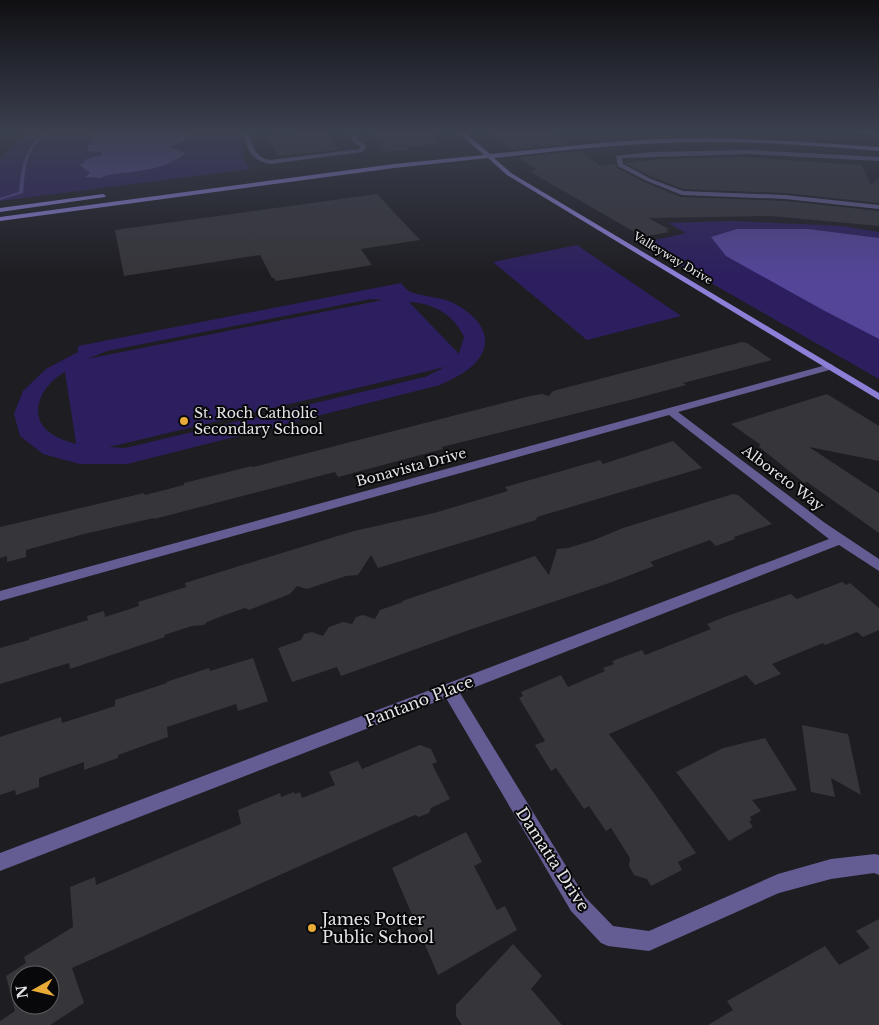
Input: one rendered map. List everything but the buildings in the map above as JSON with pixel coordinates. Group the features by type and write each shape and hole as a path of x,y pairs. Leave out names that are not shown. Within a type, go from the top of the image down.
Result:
{"main road":[{"path":"0,219 287,179"},
{"name":"Valleyway Drive","path":"517,179 879,397"},
{"path":"0,210 108,196"}],"street":[{"path":"647,179 682,193 785,197 879,206"},
{"name":"Bonavista Drive","path":"0,596 830,367"},
{"name":"Alboreto Way","path":"670,411 839,540 879,566"},
{"name":"Pantano Place","path":"0,862 839,540"},
{"name":"Damatta Drive","path":"449,689 578,904 608,936 649,941 778,884 831,870 875,863 879,865"}],"shaded area":[{"path":"0,179 174,179 0,201"},
{"path":"733,221 842,226 879,232 879,379 641,243 686,233 668,223"},
{"path":"737,229 808,229 879,238 879,339 726,256 711,237"},
{"path":"577,245 681,316 587,340 493,262"},
{"path":"401,283 412,292 446,300 463,309 478,322 485,338 484,347 476,362 462,374 440,385 127,464 80,464 43,454 20,436 14,414 23,391 46,369 78,352 78,346","holes":["371,299 383,300 87,359 107,351","409,302 435,308 455,322 464,337 459,354","445,367 425,377 125,448 109,447","65,372 76,444 54,436 44,427 40,420 38,412 42,396 46,388"]}],"waterway":[{"path":"0,199 21,193 23,179"}],"place":[{"name":"St. Roch Catholic Secondary School","path":"184,421"},
{"name":"James Potter Public School","path":"312,928"}]}
